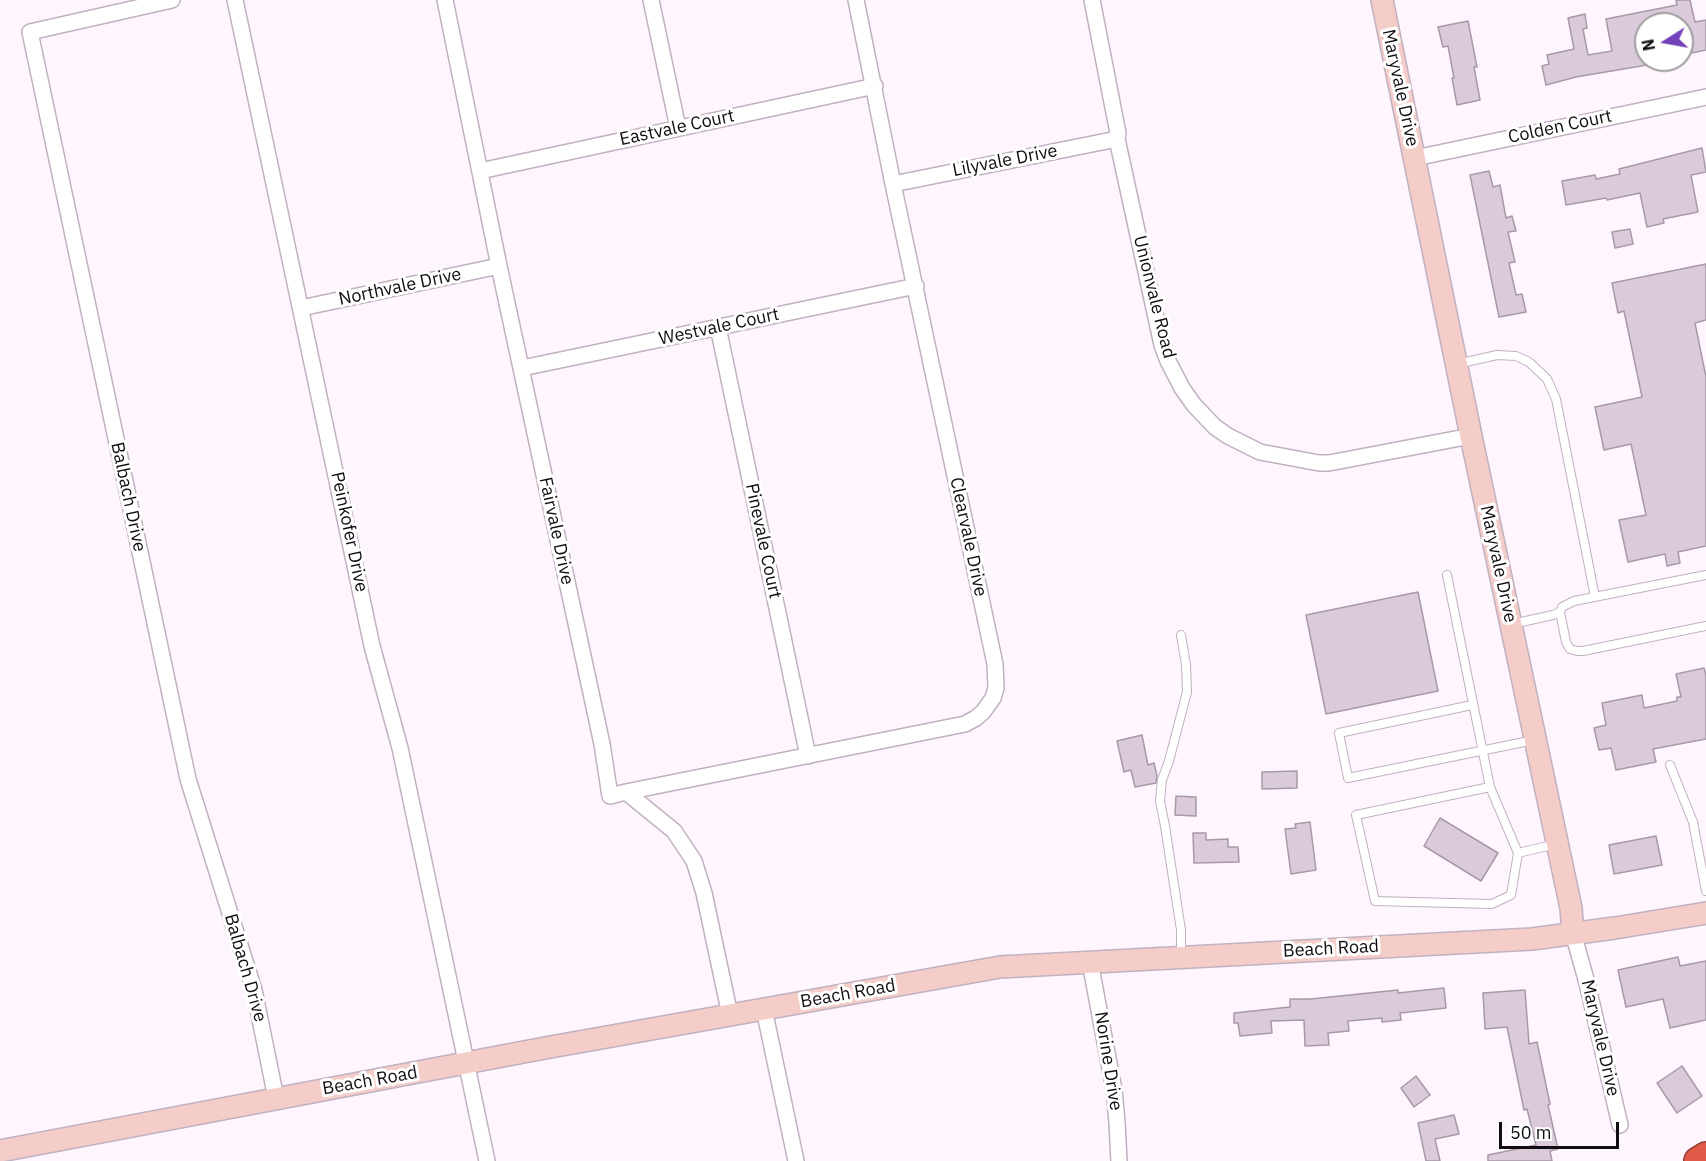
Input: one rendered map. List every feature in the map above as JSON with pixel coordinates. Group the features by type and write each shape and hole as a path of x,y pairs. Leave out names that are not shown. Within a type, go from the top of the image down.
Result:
{"highway":[{"path":"1698,1161 1706,1156"}],"street":[{"name":"Balbach Drive","path":"172,0 30,32 188,779 255,990 276,1098"},
{"name":"Peinkofer Drive","path":"236,0 372,646 400,748 487,1161"},
{"name":"Fairvale Drive","path":"445,0 499,266 602,744 610,796 626,792 674,831 694,861 704,893 730,1015"},
{"path":"651,0 678,128"},
{"name":"Clearvale Drive","path":"626,792 964,724 983,712 993,698 996,688 995,664 856,0"},
{"name":"Unionvale Road","path":"1092,0 1118,133 1117,139 1162,345 1182,388 1194,405 1215,427 1260,452 1319,463 1471,436"},
{"name":"Maryvale Drive","path":"1382,0 1571,908 1572,933 1587,982 1620,1125"},
{"name":"Eastvale Court","path":"480,171 875,86"},
{"name":"Colden Court","path":"1415,158 1706,97"},
{"name":"Lilyvale Drive","path":"893,184 1117,139"},
{"name":"Northvale Drive","path":"301,308 499,266"},
{"name":"Westvale Court","path":"522,368 916,286"},
{"name":"Pinevale Court","path":"718,327 808,756"},
{"name":"Beach Road","path":"0,1151 466,1063 1000,967 1532,939 1706,913"},
{"name":"Norine Drive","path":"1090,962 1114,1090 1119,1161"},
{"path":"764,1009 796,1161"}],"lane":[{"path":"1456,364 1497,355 1516,356 1528,362 1547,379 1556,399 1595,597"},
{"path":"1447,575 1490,787 1518,853 1511,895 1492,904 1375,902 1356,814 1490,787"},
{"path":"1706,575 1569,602 1562,607 1560,612 1566,642 1570,649 1577,651 1706,626"},
{"path":"1511,625 1560,612"},
{"path":"1181,635 1186,665 1187,692 1162,780 1160,801 1177,904 1181,957"},
{"path":"1472,705 1338,733 1348,778 1535,739"},
{"path":"1670,765 1693,822 1706,891"},
{"path":"1518,853 1557,844"}],"building":[{"path":"1676,0 1690,0 1693,12 1642,12 1677,5"},
{"path":"1634,13 1634,67 1576,77 1546,85 1542,66 1549,64 1547,55 1574,49 1568,18 1585,14 1587,28 1583,29 1588,55 1612,51 1606,19"},
{"path":"1694,18 1695,22 1706,20 1706,50 1694,52"},
{"path":"1468,21 1477,67 1474,67 1480,100 1457,105 1448,46 1443,47 1438,27"},
{"path":"1702,148 1706,172 1691,175 1698,212 1663,219 1664,223 1647,227 1640,193 1566,205 1562,181 1595,175 1596,179 1620,174 1619,169"},
{"path":"1489,171 1493,187 1500,185 1506,218 1512,216 1516,231 1508,232 1515,262 1509,263 1516,295 1522,294 1526,312 1499,317 1470,175"},
{"path":"1630,229 1633,244 1615,248 1612,232"},
{"path":"1706,264 1706,320 1695,323 1706,377 1706,546 1678,552 1680,563 1667,566 1665,554 1628,562 1619,520 1646,515 1631,444 1604,450 1595,407 1642,397 1624,311 1618,313 1612,283"},
{"path":"1418,592 1438,691 1326,714 1306,615"},
{"path":"1704,668 1706,675 1706,739 1653,749 1656,762 1616,770 1611,748 1599,750 1594,728 1606,725 1602,703 1642,695 1644,708 1677,701 1677,697 1681,697 1676,674"},
{"path":"1142,735 1148,765 1154,763 1157,776 1156,783 1135,787 1131,770 1124,772 1117,741"},
{"path":"1297,771 1297,788 1262,789 1262,772"},
{"path":"1176,796 1196,797 1196,816 1175,815"},
{"path":"1440,818 1498,853 1481,881 1424,846"},
{"path":"1310,822 1316,870 1291,874 1285,829 1296,828 1295,824"},
{"path":"1193,833 1206,833 1206,840 1228,839 1228,847 1238,847 1239,862 1194,863"},
{"path":"1656,836 1662,865 1614,874 1609,845"},
{"path":"1678,957 1680,966 1706,961 1706,1020 1670,1028 1663,999 1626,1007 1618,970"},
{"path":"1444,988 1446,1008 1400,1013 1401,1020 1382,1022 1382,1018 1348,1021 1349,1031 1328,1033 1329,1045 1305,1046 1304,1020 1271,1021 1272,1033 1240,1036 1238,1023 1234,1023 1234,1013 1290,1007 1290,999"},
{"path":"1525,990 1529,1044 1537,1042 1558,1149 1550,1151 1552,1161 1488,1161 1488,1155 1536,1145 1527,1109 1524,1110 1507,1027 1485,1029 1483,993"},
{"path":"1682,1066 1702,1096 1677,1113 1657,1083"},
{"path":"1416,1076 1430,1095 1414,1107 1401,1088"},
{"path":"1454,1115 1459,1134 1435,1139 1440,1161 1426,1161 1418,1123"}]}
